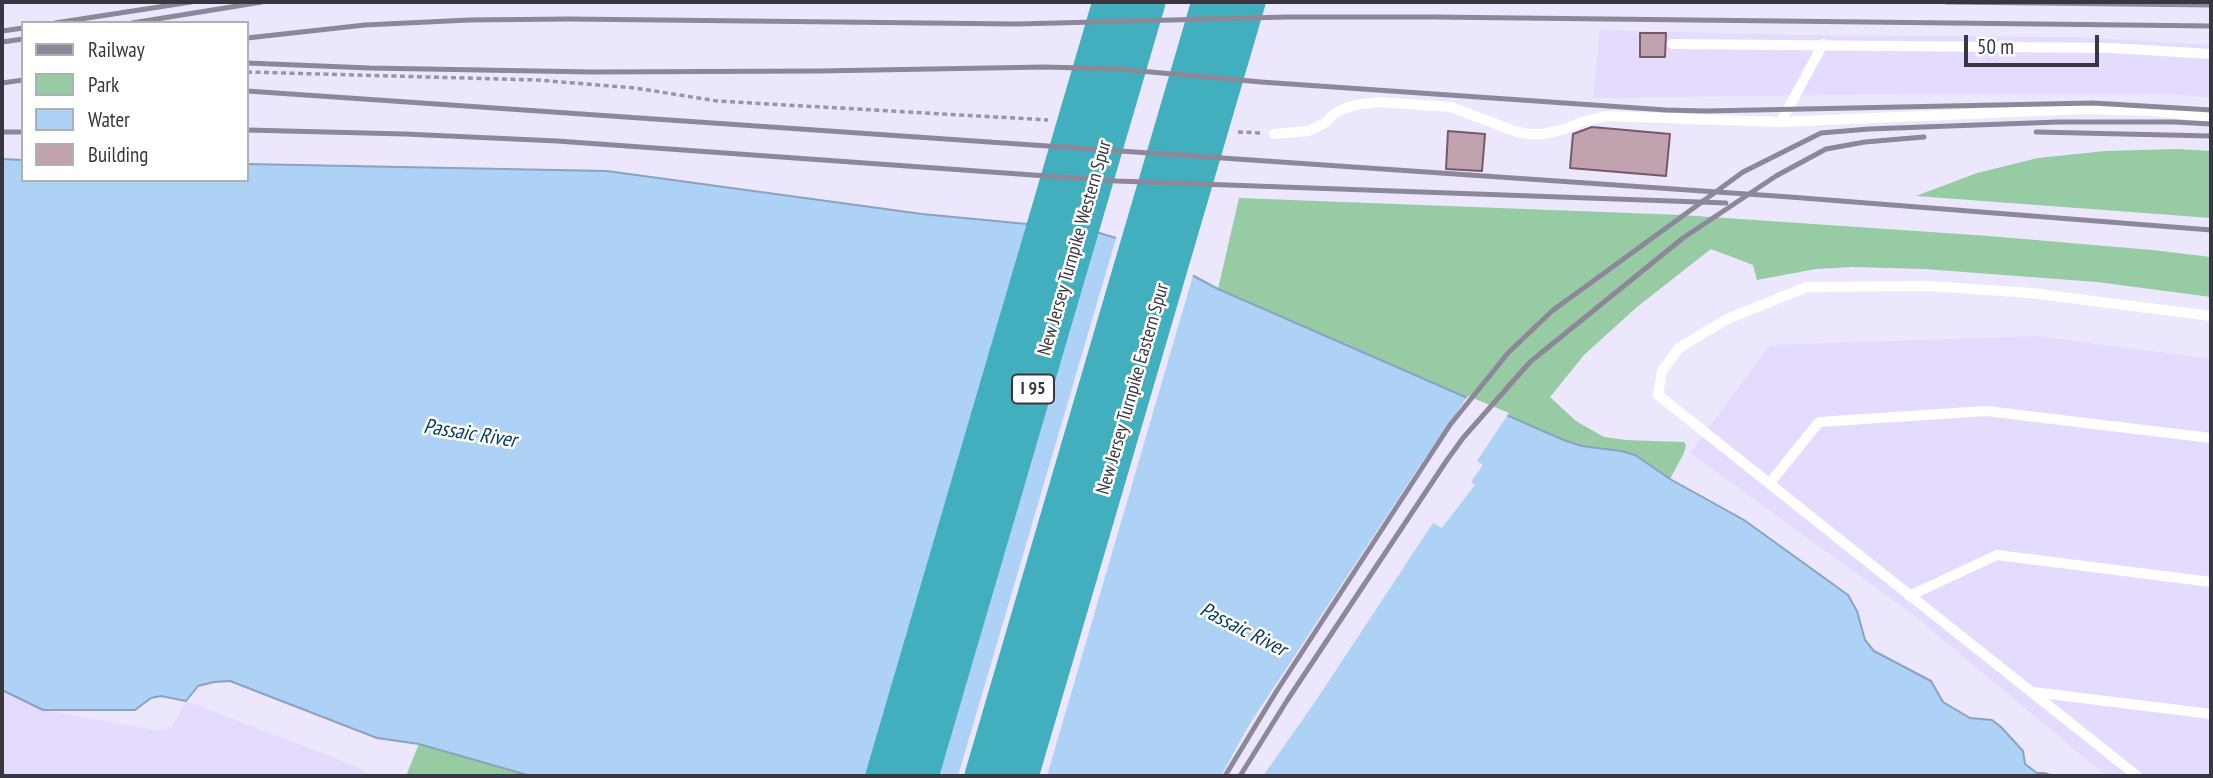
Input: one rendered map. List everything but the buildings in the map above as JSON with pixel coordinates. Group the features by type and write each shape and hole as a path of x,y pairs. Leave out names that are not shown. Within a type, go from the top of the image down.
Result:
{"highway":[{"name":"New Jersey Turnpike Western Spur","path":"884,776 1111,2"},
{"name":"New Jersey Turnpike Western Spur","path":"920,776 1147,2"},
{"name":"New Jersey Turnpike Eastern Spur","path":"983,776 1210,2"},
{"name":"New Jersey Turnpike Eastern Spur","path":"1020,776 1247,2"}],"lane":[{"path":"1672,44 2097,47 2211,54"},
{"path":"1781,122 1823,44"},
{"path":"1274,134 1308,131 1325,123 1344,108 1378,102 1451,107 1529,134 1554,132 1606,116 1781,122 2086,109 2151,111 2211,117"},
{"path":"2137,776 1658,395 1662,371 1679,348 1727,319 1807,287 1928,286 2031,293 2211,316"},
{"path":"1769,484 1819,422 1986,411 2211,438"},
{"path":"1909,596 1997,555 2211,582"},
{"path":"2033,692 2211,714"}],"path":[{"path":"248,72 537,80 635,88 717,102 1051,121"},
{"path":"1232,132 1274,134"}],"shaded area":[{"path":"1600,30 1796,35 2076,37 2211,45 2211,98 2171,94 1922,94 1593,98"},
{"path":"2037,336 2211,359 2211,776 2106,776 1911,613 1690,453 1770,345"},
{"path":"2,690 43,710 159,731 172,727 186,701 361,768 371,776 2,776"}],"green space":[{"path":"2105,151 2211,151 2211,218 1916,196 1977,173 2038,158"},
{"path":"1239,198 1682,215 2152,250 2211,257 2211,297 2097,282 1924,269 1816,269 1757,280 1753,265 1711,249 1637,307 1584,355 1550,397 1576,421 1604,437 1684,442 1684,453 1670,479 1635,455 1566,441 1218,289"},
{"path":"419,744 531,776 406,776"}],"water":[{"name":"Passaic River","path":"2,159 21,160 21,182 248,182 248,164 607,171 922,214 1090,230 1132,243 1218,289 1566,441 1635,455 1670,479 1744,520 1848,595 1857,611 1865,640 1874,651 1931,681 1943,702 1970,718 1992,720 2023,751 2025,764 2037,773 2052,776 531,776 419,744 377,738 230,681 198,686 186,701 161,696 151,698 135,710 43,710 2,690"}],"pier":[{"path":"1117,235 1134,240 1194,272 1047,776 958,776"},
{"path":"1468,396 1509,413 1477,461 1483,465 1471,482 1475,485 1442,528 1433,523 1263,776 1221,776 1249,725"}],"railway":[{"path":"68,21 191,2"},
{"path":"144,21 262,2"},
{"path":"1946,2 2211,5"},
{"path":"248,38 365,25 569,19 1017,24 1288,17 1434,17 2211,26"},
{"path":"2,31 21,28"},
{"path":"2,42 21,39"},
{"path":"248,63 592,72 1045,67 1118,69 1261,82 1666,110 2093,103 2211,110"},
{"path":"2,83 21,80"},
{"path":"248,91 1790,197 2211,230"},
{"path":"1225,776 1276,692 1450,425 1508,353 1552,311 1743,172 1821,133 2058,122 2211,124"},
{"path":"248,130 557,141 1117,181 1726,203"},
{"path":"2,132 21,132"},
{"path":"2036,132 2211,136"},
{"path":"1240,776 1447,460 1530,362 1683,238 1776,176 1826,149 1865,142 1924,137"}]}
